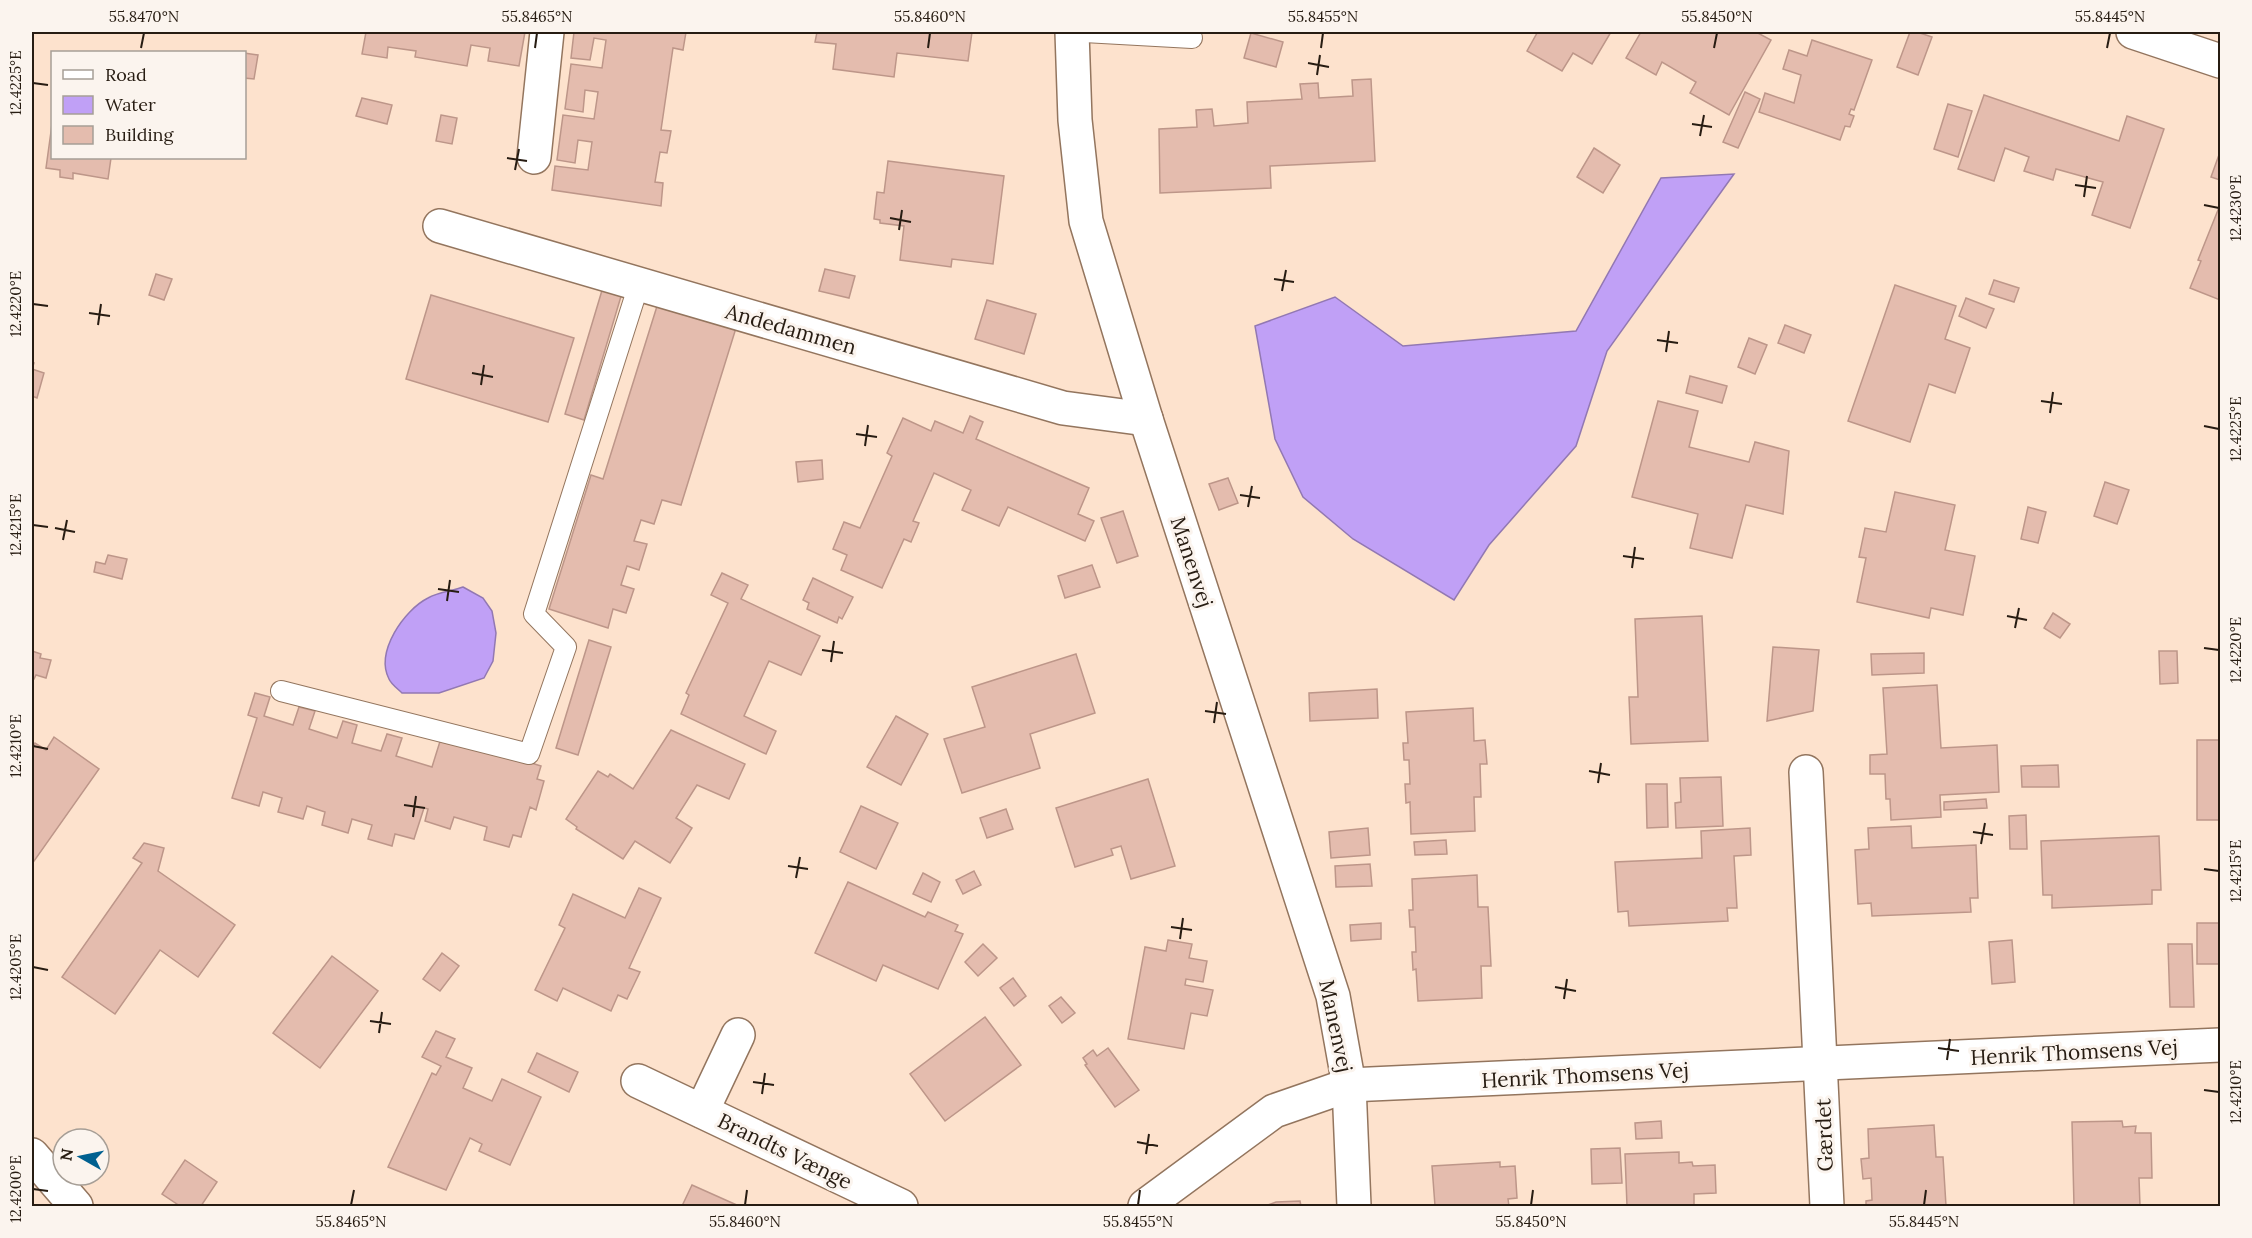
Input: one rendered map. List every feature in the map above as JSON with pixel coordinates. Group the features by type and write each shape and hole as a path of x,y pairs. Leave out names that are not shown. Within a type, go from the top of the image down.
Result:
{"street":[{"path":"534,157 547,32"},
{"name":"Manenvej","path":"1072,32 1075,120 1086,221 1146,418 1333,996 1349,1085 1354,1206"},
{"path":"2133,32 2220,61"},
{"name":"Andedammen","path":"440,226 1063,408 1146,418"},
{"path":"1806,772 1821,1064"},
{"name":"Brandts Vænge","path":"702,1112 738,1035"},
{"name":"Henrik Thomsens Vej","path":"1349,1085 2220,1045"},
{"name":"Gærdet","path":"1821,1064 1827,1206"},
{"name":"Brandts Vænge","path":"638,1081 901,1206"},
{"path":"1145,1206 1274,1111 1349,1085"},
{"path":"32,1155 76,1206"}],"lane":[{"path":"1084,32 1192,38"},
{"path":"281,691 529,754 566,647 534,614 639,284"}],"water":[{"path":"1734,174 1607,351 1576,446 1489,545 1454,600 1353,539 1303,497 1275,439 1255,326 1335,297 1403,346 1576,331 1661,178"},
{"path":"463,587 483,598 492,611 496,633 493,661 484,678 439,693 402,693 390,681 386,668 386,657 394,633 410,612 428,598"}],"building":[{"path":"366,32 525,32 519,66 488,61 490,48 471,45 467,66 415,57 416,51 388,47 387,58 362,54"},
{"path":"574,32 686,32 683,50 673,48 661,130 671,131 667,153 660,152 655,182 663,183 661,206 552,190 555,166 588,170 592,142 578,140 575,163 557,160 563,115 594,119 598,92 585,90 583,112 565,109 571,64 602,68 606,40 594,38 590,60 571,58"},
{"path":"817,32 972,32 968,61 897,53 894,77 833,69 836,44 815,42"},
{"path":"1535,32 1611,32 1592,64 1573,53 1562,71 1527,51 1537,33"},
{"path":"1641,32 1756,32 1771,40 1729,115 1690,93 1696,82 1662,62 1656,75 1626,58"},
{"path":"1910,32 1932,37 1918,75 1897,67"},
{"path":"1251,33 1283,42 1276,67 1244,58"},
{"path":"1812,40 1872,60 1854,110 1851,109 1849,114 1854,116 1850,127 1845,126 1840,140 1759,112 1765,93 1794,103 1801,75 1783,69 1789,50 1807,56"},
{"path":"246,53 258,55 254,79 246,78"},
{"path":"1371,79 1375,161 1270,166 1271,188 1160,193 1159,129 1197,127 1196,110 1212,109 1214,126 1248,123 1247,102 1302,99 1300,84 1318,83 1319,98 1353,96 1352,80"},
{"path":"1745,92 1760,99 1738,148 1723,142"},
{"path":"1984,95 2119,141 2127,116 2164,129 2130,228 2092,215 2103,182 2056,169 2053,180 2024,171 2029,157 2005,148 1994,181 1958,169"},
{"path":"362,98 392,105 387,124 356,116"},
{"path":"1948,104 1972,111 1958,157 1934,149"},
{"path":"441,115 457,118 452,144 436,141"},
{"path":"51,131 51,159 111,159 108,179 73,173 73,179 60,177 60,170 46,168"},
{"path":"1594,148 1620,165 1603,193 1577,177"},
{"path":"2220,152 2220,180 2211,177"},
{"path":"888,161 1004,176 993,264 952,259 951,267 900,260 904,226 880,223 880,220 874,219 877,192 884,193"},
{"path":"2220,205 2220,300 2190,288 2201,261 2198,260"},
{"path":"825,269 855,276 849,298 819,291"},
{"path":"156,274 172,279 164,300 149,295"},
{"path":"1994,280 2019,288 2014,302 1989,294"},
{"path":"1895,285 1956,306 1945,339 1970,348 1955,393 1929,384 1910,442 1848,421"},
{"path":"603,287 622,293 584,420 565,414"},
{"path":"431,295 574,338 548,422 406,379"},
{"path":"1966,298 1994,309 1986,328 1959,316"},
{"path":"987,300 1036,314 1024,354 975,339"},
{"path":"658,303 736,328 681,505 662,500 654,524 641,520 634,541 647,544 639,570 627,566 621,585 634,589 626,613 613,609 608,628 549,609 591,475 603,479"},
{"path":"1785,325 1811,335 1804,353 1778,343"},
{"path":"1749,338 1767,345 1755,374 1738,367"},
{"path":"32,369 44,373 37,398 32,396"},
{"path":"1690,376 1727,386 1722,403 1686,393"},
{"path":"1658,401 1698,411 1689,447 1749,462 1755,442 1789,451 1783,514 1746,505 1732,558 1690,548 1698,514 1632,497"},
{"path":"970,416 983,422 976,439 1089,488 1078,514 1094,521 1085,541 1008,507 999,526 962,510 971,490 934,473 913,521 919,523 911,542 904,539 882,588 841,570 847,555 833,549 844,522 860,528 892,456 887,453 903,418 931,431 935,421 963,433"},
{"path":"822,460 823,479 798,482 796,462"},
{"path":"1228,478 1238,503 1219,510 1209,484"},
{"path":"2105,482 2129,490 2117,524 2094,516"},
{"path":"1895,492 1955,505 1945,550 1975,556 1963,615 1931,608 1929,618 1857,602 1866,558 1859,557 1865,528 1886,532"},
{"path":"2028,507 2046,512 2038,543 2021,539"},
{"path":"1123,511 1138,556 1117,563 1101,518"},
{"path":"108,555 127,559 122,579 94,572 96,562 105,564"},
{"path":"1092,565 1100,587 1065,598 1058,576"},
{"path":"722,573 748,585 741,599 820,636 801,675 769,661 744,716 776,731 766,754 681,714 689,695 686,693 728,603 711,595"},
{"path":"813,578 853,597 842,619 839,617 837,623 807,609 809,603 803,600"},
{"path":"2053,613 2070,624 2060,638 2044,628"},
{"path":"1702,616 1708,741 1631,744 1629,697 1638,697 1635,619"},
{"path":"589,640 611,647 578,755 556,748"},
{"path":"1773,647 1819,650 1813,711 1767,721"},
{"path":"32,651 41,654 40,658 51,660 46,678 36,675 34,679 32,678"},
{"path":"2159,651 2177,651 2178,683 2160,684"},
{"path":"1924,653 1924,673 1872,675 1871,654"},
{"path":"1076,654 1095,713 1030,734 1040,768 962,793 944,739 985,727 972,687"},
{"path":"1937,685 1941,748 1997,745 1999,792 1940,795 1941,817 1891,820 1890,799 1886,799 1885,774 1870,774 1870,755 1887,754 1883,688"},
{"path":"1377,689 1378,718 1310,721 1309,693"},
{"path":"255,693 270,697 264,716 293,725 299,707 315,711 309,729 337,738 343,721 357,725 352,743 381,751 387,734 402,738 396,756 432,767 442,735 541,766 537,779 544,781 536,810 530,807 521,837 513,835 509,847 484,840 487,827 454,817 450,829 425,821 428,809 424,808 414,839 395,834 392,846 368,839 372,825 352,819 348,833 322,825 325,812 307,806 303,819 278,812 282,798 263,792 259,806 232,798 257,718 248,715"},
{"path":"1473,708 1474,741 1485,740 1487,764 1480,764 1481,797 1474,797 1475,831 1411,834 1410,802 1406,803 1405,784 1410,784 1409,760 1404,760 1403,743 1408,743 1406,712"},
{"path":"896,716 928,734 901,785 867,767"},
{"path":"671,730 745,764 729,799 697,785 676,818 692,828 670,863 635,841 623,859 576,829 577,827 566,819 598,771 608,777 610,774 633,789"},
{"path":"54,737 99,769 32,864 32,748 35,743 46,750"},
{"path":"2197,740 2220,740 2220,820 2197,820"},
{"path":"2058,765 2059,787 2022,787 2021,766"},
{"path":"1721,777 1723,826 1676,828 1675,803 1681,802 1680,778"},
{"path":"1148,779 1175,866 1131,879 1121,846 1111,849 1113,855 1075,867 1056,808"},
{"path":"1646,784 1667,784 1668,827 1647,828"},
{"path":"1986,799 1987,808 1944,810 1944,802"},
{"path":"861,806 898,823 876,869 840,852"},
{"path":"1006,809 1013,829 987,838 980,818"},
{"path":"2026,815 2027,849 2010,849 2009,816"},
{"path":"1911,826 1912,848 1976,845 1978,898 1970,898 1971,912 1872,916 1871,903 1858,904 1855,850 1869,849 1868,828"},
{"path":"1368,828 1370,855 1331,858 1329,832"},
{"path":"1750,828 1751,855 1734,856 1737,908 1727,908 1728,921 1629,926 1628,911 1618,912 1615,862 1702,858 1701,831"},
{"path":"2159,836 2161,890 2152,890 2152,904 2052,908 2052,895 2043,895 2041,841"},
{"path":"1446,840 1447,854 1415,855 1414,842"},
{"path":"144,843 164,848 158,871 235,925 198,977 160,950 115,1014 62,977 142,863 133,858"},
{"path":"1370,864 1372,886 1336,887 1335,866"},
{"path":"974,871 981,885 963,894 956,880"},
{"path":"923,873 940,882 931,902 913,894"},
{"path":"1477,875 1478,907 1488,907 1491,966 1481,966 1482,998 1418,1001 1416,969 1413,970 1412,952 1416,952 1415,927 1410,927 1409,910 1413,910 1412,879"},
{"path":"848,882 925,917 928,912 958,925 955,931 963,934 938,989 883,965 876,981 815,953"},
{"path":"639,888 661,898 629,968 640,972 627,999 618,995 611,1011 563,988 557,1001 535,990 565,928 559,925 573,894 625,918"},
{"path":"1381,923 1381,939 1351,941 1350,925"},
{"path":"2197,923 2220,923 2219,964 2197,964"},
{"path":"1168,940 1192,944 1189,958 1207,961 1203,982 1186,979 1185,985 1213,990 1207,1016 1191,1013 1184,1049 1128,1039 1145,947 1166,951"},
{"path":"2012,940 2015,982 1992,984 1989,942"},
{"path":"983,944 997,958 978,976 965,962"},
{"path":"2168,944 2192,944 2194,1007 2170,1007"},
{"path":"442,953 459,966 440,991 423,979"},
{"path":"332,956 378,991 320,1068 273,1033"},
{"path":"1013,978 1026,996 1014,1006 1000,988"},
{"path":"1061,997 1075,1013 1062,1023 1049,1006"},
{"path":"985,1017 1021,1065 945,1121 910,1074"},
{"path":"436,1031 455,1039 446,1057 472,1068 463,1088 492,1101 502,1079 541,1097 510,1165 479,1151 482,1144 470,1138 446,1190 388,1167 432,1073 436,1075 441,1066 422,1057"},
{"path":"1108,1048 1139,1090 1115,1107 1085,1065 1087,1064 1083,1058 1093,1050 1097,1056"},
{"path":"537,1053 578,1072 569,1092 528,1072"},
{"path":"1661,1121 1662,1138 1636,1139 1635,1123"},
{"path":"2122,1121 2123,1127 2136,1126 2135,1133 2151,1133 2152,1178 2139,1178 2140,1206 2074,1206 2072,1122"},
{"path":"1934,1125 1936,1157 1943,1157 1946,1206 1866,1206 1866,1201 1872,1200 1871,1178 1863,1179 1861,1159 1869,1158 1868,1129"},
{"path":"1620,1148 1622,1183 1592,1184 1591,1149"},
{"path":"1679,1152 1679,1163 1692,1162 1693,1166 1715,1165 1716,1193 1694,1194 1694,1206 1627,1206 1625,1154"},
{"path":"185,1160 217,1182 201,1206 180,1206 162,1194"},
{"path":"1500,1162 1500,1167 1515,1166 1517,1198 1508,1199 1509,1206 1435,1206 1432,1166"},
{"path":"692,1185 739,1206 682,1206"},
{"path":"1300,1201 1301,1206 1265,1206 1276,1202"}]}
